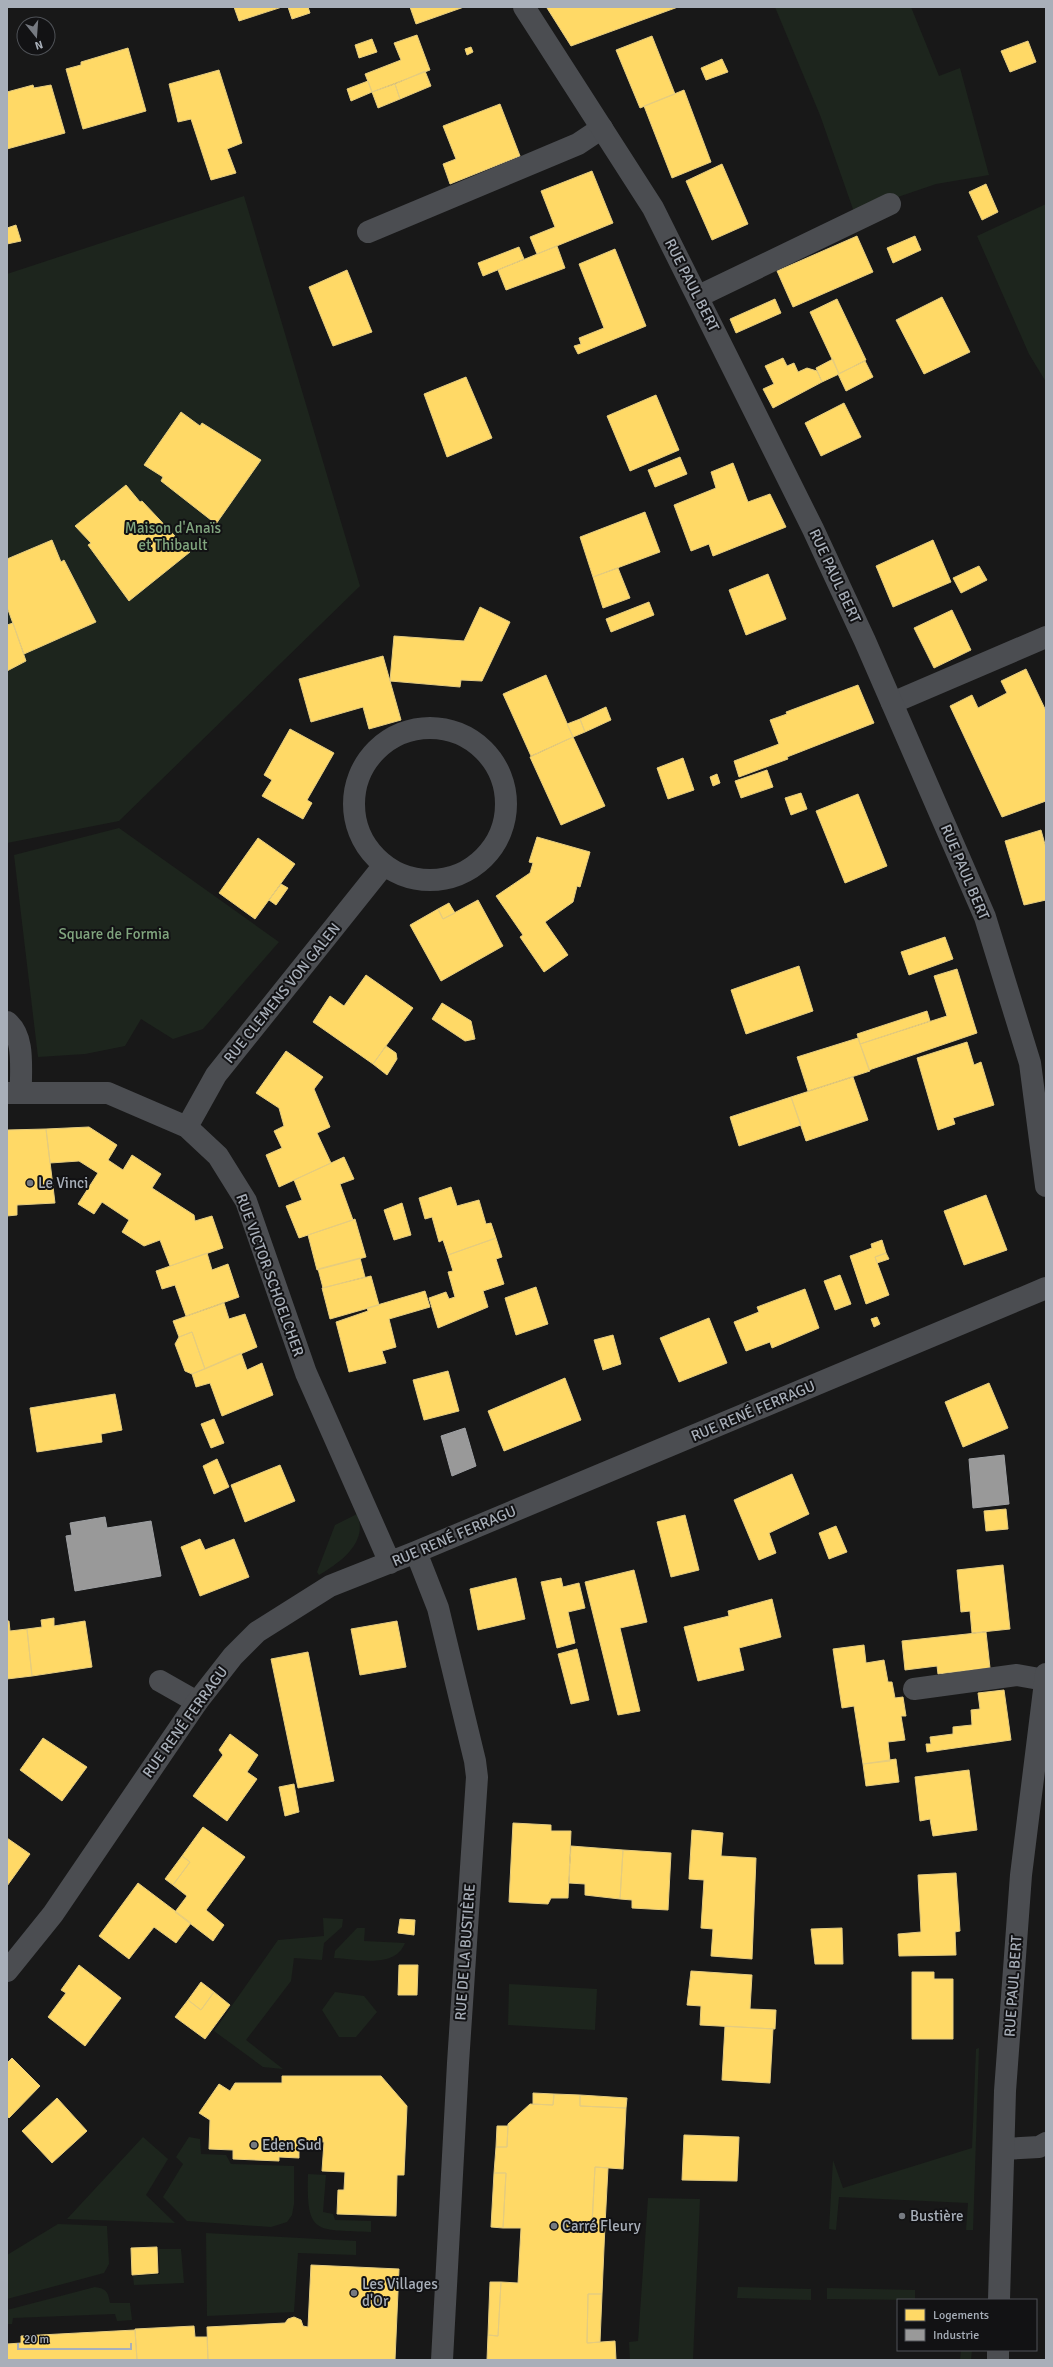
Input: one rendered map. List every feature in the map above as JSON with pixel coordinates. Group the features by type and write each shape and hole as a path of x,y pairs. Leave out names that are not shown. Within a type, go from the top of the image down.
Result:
{"street":[{"name":"RUE PAUL BERT","path":"524,7 653,208 813,529 892,703 985,916 1030,1063 1046,1186"},
{"path":"368,232 578,144 602,128"},
{"path":"698,296 890,204"},
{"path":"892,703 1046,637"},
{"path":"426,728 446,730 468,738 485,752 498,771 505,792 506,815 499,836 486,855 469,870 448,878 426,880 403,875 384,865 369,850 359,832 354,813 355,792 361,773 372,755 387,742 406,733 426,728"},
{"name":"RUE CLEMENS VON GALEN","path":"187,1126 216,1075 384,865"},
{"path":"7,1022 13,1027 18,1039 14,1093"},
{"name":"RUE VICTOR SCHOELCHER","path":"14,1093 108,1093 187,1126 218,1156 246,1201 306,1373 390,1563"},
{"name":"RUE RENÉ FERRAGU","path":"7,1971 53,1914 197,1702 233,1656 257,1632 330,1586 390,1563 1045,1293"},
{"name":"RUE DE LA BUSTIÈRE","path":"416,1552 438,1608 475,1761 477,1777 458,2063 442,2360"},
{"path":"914,1689 1017,1674 1046,1677"},
{"name":"RUE PAUL BERT","path":"999,2299 1005,2091 1021,1875 1046,1677"},
{"path":"160,1681 197,1702"},
{"path":"1004,2149 1039,2147 1046,2143"}],"green space":[{"path":"775,7 911,7 939,76 960,68 989,175 936,184 854,212 820,115"},
{"name":"Maison d'Anaïs et Thibault","path":"244,196 360,586 119,821 7,843 7,274"},
{"path":"1046,204 1046,382 1029,354 977,236"},
{"name":"Square de Formia","path":"119,828 279,942 203,1029 173,1039 141,1019 125,1046 85,1054 38,1057 14,855"},
{"path":"357,1514 360,1524 356,1542 344,1557 319,1575 317,1572 335,1525"},
{"path":"323,1918 343,1919 342,1927 324,1943 322,1960 294,1958 291,1981 246,2040 283,2069 263,2067 214,2031 278,1940 324,1936"},
{"path":"357,1928 365,1928 364,1941 405,1943 400,1951 393,1956 384,1959 364,1961 334,1958 335,1951"},
{"path":"509,1984 597,1989 595,2030 508,2025"},
{"path":"335,1992 364,1996 377,2012 356,2037 339,2037 322,2010"},
{"path":"979,2048 973,2230 966,2230 968,2203 839,2197 836,2230 829,2229 833,2160 843,2188 972,2148 976,2049"},
{"path":"143,2137 168,2159 146,2195 175,2223 67,2219"},
{"path":"189,2137 200,2139 201,2154 226,2155 231,2164 294,2166 294,2204 292,2215 287,2222 271,2227 187,2221 163,2197 183,2164 176,2157"},
{"path":"308,2174 326,2175 323,2212 333,2214 335,2220 371,2221 371,2232 326,2229 318,2225 313,2219 309,2209"},
{"path":"648,2198 700,2199 693,2360 630,2360 629,2342 638,2341"},
{"path":"58,2224 107,2226 109,2264 104,2273 7,2299 7,2255"},
{"path":"206,2233 356,2241 356,2255 298,2253 294,2312 207,2316"},
{"path":"159,2249 181,2249 184,2283 134,2285 133,2276 160,2274"},
{"path":"95,2287 106,2292 110,2303 130,2303 132,2320 117,2321 115,2314 13,2318 12,2324 7,2324 7,2310"},
{"path":"738,2287 811,2289 811,2300 737,2298"},
{"path":"827,2288 915,2290 915,2299 827,2299"},
{"path":"961,2351 972,2351 971,2360 960,2360"}],"building: Logements":[{"path":"234,7 282,7 239,21"},
{"path":"288,7 308,7 310,13 292,19"},
{"path":"410,7 464,7 416,24"},
{"path":"678,7 571,46 547,8"},
{"path":"417,35 430,70 372,92 365,74 401,60 394,43"},
{"path":"652,36 675,94 640,108 616,50"},
{"path":"372,39 377,52 359,58 355,45"},
{"path":"1028,41 1036,62 1010,72 1001,51"},
{"path":"471,47 473,52 467,55 465,49"},
{"path":"128,48 146,111 83,129 66,69 81,65 81,62"},
{"path":"722,59 728,72 706,80 701,68"},
{"path":"219,70 242,143 227,149 236,173 211,180 191,119 178,122 169,84"},
{"path":"425,71 431,86 400,99 395,84"},
{"path":"368,81 372,92 351,101 347,89"},
{"path":"395,84 400,99 378,108 372,92"},
{"path":"33,85 34,88 51,85 65,133 7,149 7,92"},
{"path":"684,90 711,162 672,178 644,106"},
{"path":"500,104 520,156 450,184 443,164 456,159 443,126"},
{"path":"722,164 748,224 712,240 686,181"},
{"path":"592,171 613,223 537,254 530,237 555,227 541,191"},
{"path":"986,184 998,212 982,220 969,192"},
{"path":"16,225 21,241 7,244 7,228"},
{"path":"857,236 873,272 793,307 777,271"},
{"path":"915,236 921,250 893,263 887,248"},
{"path":"557,246 565,268 506,290 498,270"},
{"path":"519,247 524,259 483,276 478,263"},
{"path":"615,249 646,326 578,354 574,346 581,344 579,338 604,328 579,264"},
{"path":"347,270 372,332 333,346 309,287"},
{"path":"942,297 970,352 924,374 896,320"},
{"path":"775,299 781,313 736,333 730,319"},
{"path":"837,299 866,360 839,374 810,312"},
{"path":"783,358 787,366 794,363 798,372 807,368 817,371 822,382 773,408 763,389 774,384 765,366"},
{"path":"833,359 839,374 822,382 816,368"},
{"path":"865,361 873,377 846,391 838,374"},
{"path":"466,377 492,438 447,457 424,394"},
{"path":"656,395 679,450 630,471 607,416"},
{"path":"844,403 861,437 821,456 805,423"},
{"path":"181,412 200,426 202,423 261,460 216,524 161,481 163,477 144,465"},
{"path":"680,457 687,474 655,487 648,470"},
{"path":"733,463 748,502 770,494 786,527 713,556 709,544 691,551 674,505 716,488 711,472"},
{"path":"126,485 140,502 142,501 190,552 129,601 88,545 91,543 75,526"},
{"path":"645,512 660,552 593,577 580,537"},
{"path":"52,540 61,562 64,560 96,622 24,654 7,607 7,559"},
{"path":"933,540 951,582 893,607 876,566"},
{"path":"979,566 987,580 961,593 953,578"},
{"path":"618,568 630,598 603,608 593,577"},
{"path":"768,574 786,619 746,635 729,590"},
{"path":"649,602 654,615 611,632 606,619"},
{"path":"480,607 510,622 482,681 461,680 460,687 390,681 394,636 464,641"},
{"path":"952,610 971,650 934,668 914,628"},
{"path":"13,623 26,661 7,671 7,625"},
{"path":"383,656 401,720 369,729 363,707 311,722 299,679"},
{"path":"1026,669 1046,711 1046,801 1002,817 950,706 972,695 978,708 1007,693 1001,681"},
{"path":"546,675 573,737 531,756 503,694"},
{"path":"858,685 874,723 787,757 788,759 739,777 734,761 779,744 770,720 787,714 786,712"},
{"path":"606,707 611,720 585,732 580,719"},
{"path":"580,719 585,732 573,737 567,724"},
{"path":"290,729 334,753 307,800 312,803 303,819 262,796 272,780 264,775"},
{"path":"573,737 605,806 561,825 530,757"},
{"path":"683,758 694,790 668,799 657,768"},
{"path":"767,770 773,787 741,798 735,781"},
{"path":"717,774 720,783 713,786 710,777"},
{"path":"801,793 807,809 791,815 785,798"},
{"path":"858,794 887,866 845,883 816,811"},
{"path":"1041,830 1046,848 1046,900 1024,905 1005,841"},
{"path":"537,837 590,852 580,887 577,886 573,902 545,922 568,955 544,972 520,937 523,935 496,896 530,873 533,863 529,862"},
{"path":"258,838 295,864 255,919 219,893"},
{"path":"281,884 288,888 276,905 269,900"},
{"path":"478,900 503,946 441,981 410,925 438,909 443,919"},
{"path":"449,903 455,913 443,919 438,909"},
{"path":"945,937 953,959 909,975 901,952"},
{"path":"799,966 813,1011 746,1034 731,990"},
{"path":"957,969 977,1033 869,1070 860,1044 947,1016 934,976"},
{"path":"366,975 413,1008 373,1064 313,1022 330,996 344,1006"},
{"path":"442,1003 471,1021 475,1039 465,1041 432,1019"},
{"path":"927,1011 930,1021 860,1044 857,1034"},
{"path":"858,1038 870,1071 808,1091 797,1057"},
{"path":"967,1042 974,1065 981,1062 994,1105 953,1118 955,1124 938,1130 917,1058"},
{"path":"386,1046 396,1053 397,1059 387,1075 373,1064"},
{"path":"286,1051 323,1077 314,1089 330,1127 317,1133 331,1163 279,1187 266,1155 282,1148 274,1131 284,1126 279,1108 256,1093"},
{"path":"853,1077 868,1120 806,1141 791,1097"},
{"path":"791,1097 801,1125 739,1146 730,1117"},
{"path":"89,1127 117,1145 108,1160 123,1170 132,1155 161,1174 152,1188 194,1215 195,1221 212,1216 223,1248 170,1266 160,1240 144,1246 122,1232 129,1220 102,1202 94,1214 78,1204 98,1173 79,1161 50,1163 46,1129"},
{"name":"Le Vinci","path":"46,1129 55,1203 17,1205 17,1215 7,1216 7,1130"},
{"path":"344,1157 354,1179 340,1184 353,1220 299,1238 286,1206 302,1200 294,1180"},
{"path":"451,1187 457,1206 479,1200 486,1224 491,1223 496,1238 448,1255 443,1240 439,1242 432,1217 425,1219 419,1198"},
{"path":"986,1195 1007,1250 964,1265 944,1211"},
{"path":"402,1203 411,1235 394,1240 384,1210"},
{"path":"355,1219 366,1257 317,1270 308,1235"},
{"path":"496,1238 502,1257 496,1259 504,1284 483,1291 488,1307 438,1328 429,1298 446,1292 449,1299 455,1297 448,1272 453,1271 448,1255"},
{"path":"882,1240 886,1253 875,1257 889,1295 866,1304 850,1256 872,1248 871,1244"},
{"path":"207,1253 212,1270 228,1264 239,1297 186,1316 175,1285 162,1289 156,1271"},
{"path":"886,1253 889,1259 877,1263 875,1257"},
{"path":"360,1258 365,1277 323,1288 318,1269"},
{"path":"840,1275 851,1304 835,1310 824,1281"},
{"path":"371,1276 379,1305 330,1319 322,1288"},
{"path":"536,1287 548,1324 516,1335 505,1298"},
{"path":"805,1289 819,1328 772,1348 770,1342 746,1351 734,1322 759,1312 757,1307"},
{"path":"425,1291 430,1307 389,1319 396,1347 382,1351 386,1363 349,1372 336,1322 368,1311 367,1308"},
{"path":"224,1303 229,1319 245,1314 257,1347 205,1369 192,1332 179,1337 173,1321"},
{"path":"877,1317 880,1324 874,1327 871,1319"},
{"path":"709,1318 727,1363 679,1382 660,1338"},
{"path":"192,1332 205,1369 192,1374 185,1371 175,1344 179,1337"},
{"path":"613,1335 621,1364 603,1370 594,1340"},
{"path":"241,1353 247,1370 262,1363 273,1395 222,1416 210,1383 196,1387 192,1374"},
{"path":"448,1371 459,1411 424,1420 413,1380"},
{"path":"565,1378 581,1420 504,1451 488,1411"},
{"path":"989,1383 1008,1428 963,1447 945,1402"},
{"path":"115,1394 122,1430 101,1434 102,1442 37,1452 30,1408"},
{"path":"214,1419 224,1443 211,1448 201,1424"},
{"path":"217,1459 229,1487 214,1494 203,1466"},
{"path":"280,1465 295,1501 245,1522 231,1485"},
{"path":"792,1474 809,1514 769,1533 776,1553 759,1560 734,1500"},
{"path":"1006,1509 1008,1529 986,1531 984,1511"},
{"path":"685,1515 699,1570 671,1577 657,1522"},
{"path":"836,1526 847,1552 829,1559 819,1533"},
{"path":"200,1539 205,1550 234,1539 249,1577 200,1596 181,1547"},
{"path":"1003,1565 1010,1629 972,1633 970,1611 961,1612 957,1570"},
{"path":"634,1570 647,1622 620,1628 640,1711 618,1715 585,1582"},
{"path":"516,1578 525,1619 478,1630 470,1589"},
{"path":"561,1578 563,1587 579,1583 585,1608 568,1612 575,1643 557,1648 541,1582"},
{"path":"772,1599 781,1637 739,1648 744,1670 698,1681 684,1627 729,1616 728,1611"},
{"path":"54,1618 54,1626 85,1621 92,1667 32,1676 27,1629 42,1627 41,1620"},
{"path":"7,1621 9,1621 10,1631 27,1629 32,1676 7,1679"},
{"path":"397,1621 406,1667 360,1675 351,1629"},
{"path":"986,1632 990,1668 938,1674 937,1666 905,1670 902,1641"},
{"path":"864,1645 866,1663 884,1660 888,1682 892,1682 895,1698 903,1697 906,1716 901,1716 905,1740 888,1742 890,1761 863,1764 854,1706 842,1708 833,1649"},
{"path":"577,1649 589,1700 571,1704 558,1654"},
{"path":"308,1652 334,1781 298,1788 271,1659"},
{"path":"1004,1690 1011,1740 927,1752 926,1744 931,1744 930,1737 953,1734 953,1727 972,1725 971,1710 980,1709 978,1693"},
{"path":"230,1734 258,1755 247,1772 257,1779 227,1821 193,1796 223,1755 219,1750"},
{"path":"43,1738 87,1767 62,1801 20,1770"},
{"path":"896,1759 899,1782 866,1786 863,1764"},
{"path":"969,1770 977,1830 933,1836 930,1819 920,1821 915,1777"},
{"path":"294,1784 299,1812 285,1816 279,1787"},
{"path":"513,1823 551,1825 551,1831 571,1831 568,1898 551,1898 548,1904 509,1902"},
{"path":"203,1827 245,1857 206,1910 224,1925 213,1941 175,1912 187,1896 173,1885 190,1862 182,1856"},
{"path":"692,1830 723,1833 721,1856 756,1858 752,1959 711,1956 713,1929 701,1928 704,1880 689,1879"},
{"path":"7,1838 30,1854 7,1886"},
{"path":"571,1846 623,1850 620,1899 585,1895 585,1884 569,1883"},
{"path":"623,1850 671,1853 668,1910 632,1908 632,1900 620,1899"},
{"path":"182,1856 190,1862 173,1885 165,1879"},
{"path":"956,1873 960,1931 955,1932 956,1955 899,1956 898,1934 921,1932 918,1875"},
{"path":"138,1883 191,1923 176,1943 154,1927 129,1959 99,1936"},
{"path":"400,1919 415,1920 414,1935 398,1933"},
{"path":"842,1928 843,1964 815,1964 811,1929"},
{"path":"79,1965 121,1998 85,2046 48,2017 66,1993 61,1990"},
{"path":"399,1965 418,1965 417,1995 398,1995"},
{"path":"691,1971 752,1975 750,2009 776,2010 775,2029 700,2025 701,2006 687,2005"},
{"path":"912,1972 934,1972 934,1979 953,1979 953,2039 912,2039"},
{"path":"201,1982 214,1992 201,2010 188,2000"},
{"path":"214,1992 230,2005 205,2039 175,2017 188,2000 201,2010"},
{"path":"725,2026 773,2029 770,2083 722,2080"},
{"path":"12,2058 40,2086 9,2118 7,2116 7,2063"},
{"name":"Eden Sud","path":"282,2076 381,2076 407,2106 404,2175 397,2175 396,2216 337,2214 338,2190 344,2190 345,2172 322,2171 324,2142 299,2141 299,2158 279,2157 279,2161 233,2159 233,2150 209,2149 210,2120 199,2113 219,2084 230,2091 235,2083 282,2083"},
{"path":"533,2093 554,2094 553,2105 533,2104"},
{"name":"Carré Fleury","path":"554,2094 580,2095 580,2106 626,2108 623,2169 595,2167 592,2224 605,2225 602,2294 588,2294 587,2343 615,2341 616,2360 487,2360 488,2335 498,2336 501,2282 518,2283 521,2228 503,2228 506,2173 494,2173 496,2147 507,2147 508,2124 530,2104 553,2105"},
{"path":"580,2095 627,2098 626,2108 580,2106"},
{"path":"57,2098 87,2131 52,2163 22,2131"},
{"path":"497,2126 508,2126 507,2147 496,2147"},
{"path":"684,2135 739,2137 737,2181 682,2180"},
{"path":"595,2167 608,2168 605,2225 592,2224"},
{"path":"494,2173 506,2173 503,2228 491,2227"},
{"path":"157,2247 158,2273 132,2275 131,2248"},
{"name":"Les Villages d'Or","path":"311,2265 399,2269 395,2360 208,2360 207,2327 285,2323 288,2319 294,2317 301,2320 303,2326 308,2327"},
{"path":"490,2282 501,2282 498,2336 488,2335"},
{"path":"588,2294 602,2294 600,2342 587,2343"},
{"path":"194,2326 195,2337 207,2337 208,2360 137,2360 135,2329"},
{"path":"135,2330 137,2360 7,2360 7,2344 21,2343 21,2336"}],"building: Industrie":[{"path":"465,1428 476,1466 452,1476 441,1436"},
{"path":"1004,1455 1009,1504 973,1508 969,1459"},
{"path":"105,1517 107,1528 151,1521 161,1576 75,1591 66,1536 72,1535 70,1523"}],"place":[{"name":"Le Vinci","path":"30,1183"},
{"name":"Eden Sud","path":"254,2145"},
{"name":"Bustière","path":"902,2216"},
{"name":"Carré Fleury","path":"554,2226"},
{"name":"Les Villages d'Or","path":"354,2293"}]}
